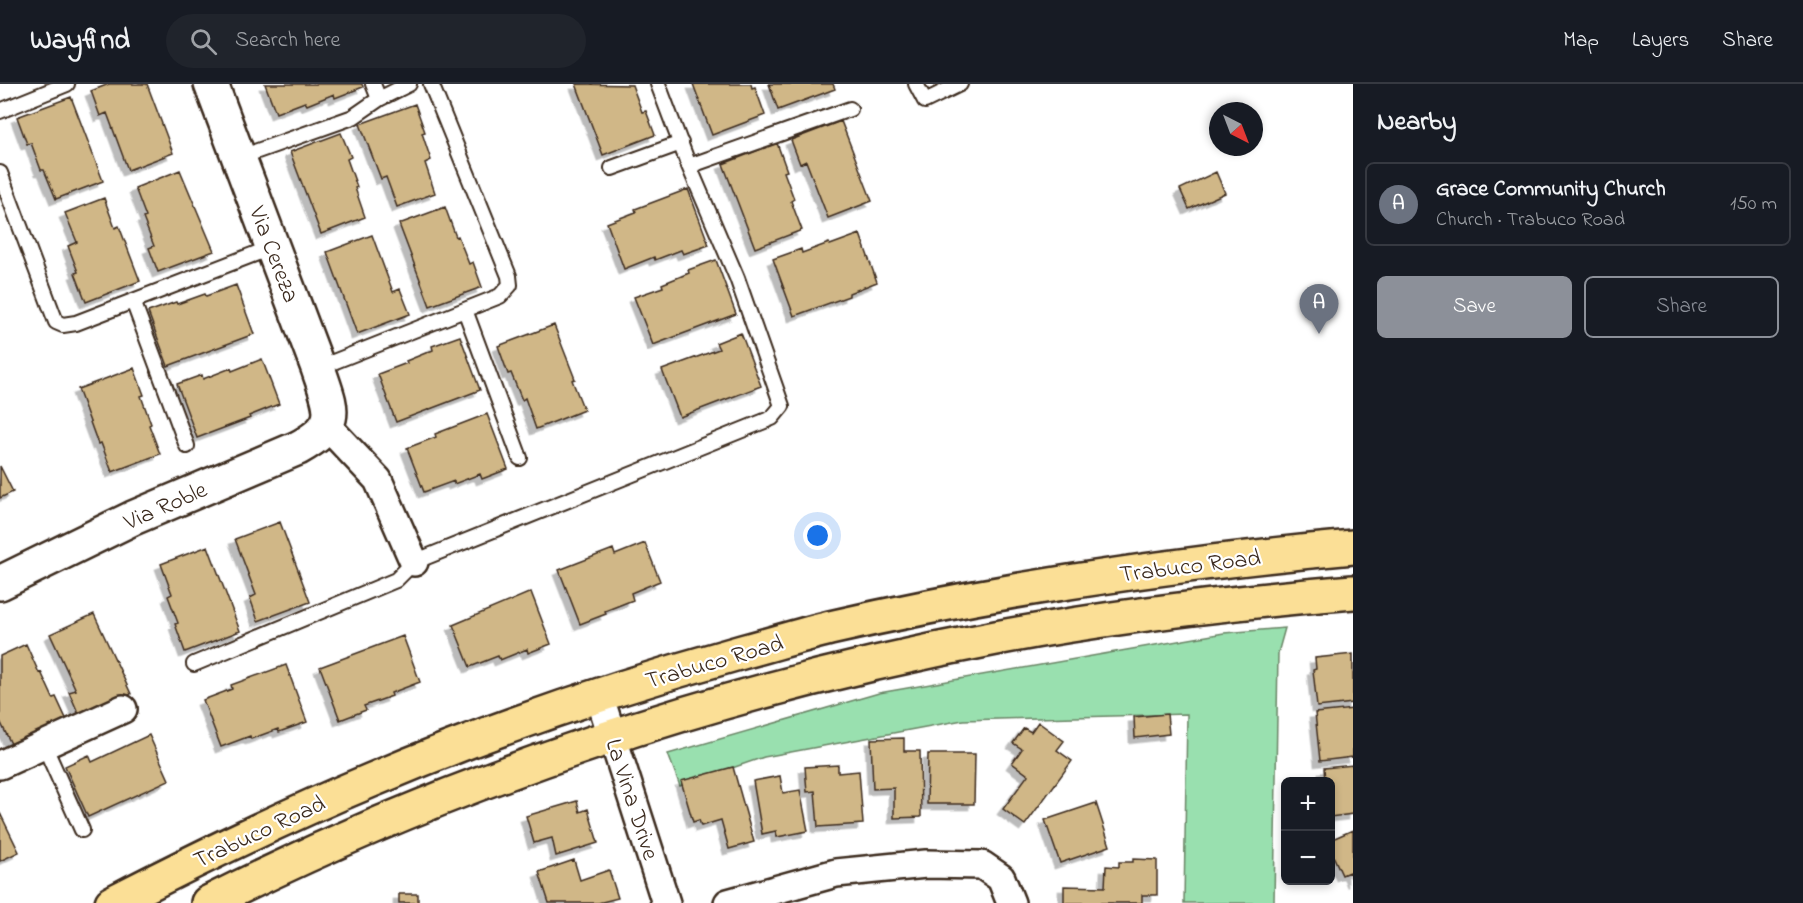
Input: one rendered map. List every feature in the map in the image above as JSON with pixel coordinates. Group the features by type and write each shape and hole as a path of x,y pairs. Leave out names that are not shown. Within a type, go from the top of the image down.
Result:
{"main road":[{"name":"Trabuco Road","path":"112,903 232,842 373,779 506,727 668,674 828,629 986,595 1138,571 1353,547"},
{"name":"Trabuco Road","path":"208,903 384,822 506,774 613,737 766,691 839,672 995,639 1177,610 1353,592"}],"street":[{"name":"Via Cereza","path":"211,84 318,368 329,402 328,427"},
{"path":"328,427 378,480 414,562"},
{"name":"Via Roble","path":"0,583 133,518 298,448 328,427"},
{"name":"La Vina Drive","path":"599,695 666,903"},
{"path":"0,765 123,709"},
{"path":"728,903 836,873 926,864 982,865 1001,878 1011,903"}],"lane":[{"path":"0,111 67,84"},
{"path":"373,84 379,99"},
{"path":"238,158 353,117 379,99 409,84"},
{"path":"318,368 500,296 510,285 509,276 431,84"},
{"path":"194,664 396,580 414,562 772,418 782,406 736,278 689,166 658,84"},
{"path":"916,84 925,101 960,84"},
{"path":"689,166 850,109"},
{"path":"612,168 681,143"},
{"path":"0,173 56,322 63,325 133,301 273,247"},
{"path":"133,301 187,446"},
{"path":"465,310 520,458"},
{"path":"44,745 82,830"}],"green space":[{"path":"1285,628 1278,653 1274,903 1184,903 1187,714 963,720 764,757 680,786 668,754 879,693 1224,633"}],"building":[{"path":"109,84 147,84 173,153 128,170 107,113 100,116 91,91"},
{"path":"265,84 362,84 363,87 335,98 334,94 307,105 305,102 276,113"},
{"path":"576,84 632,85 642,112 646,111 655,135 603,155"},
{"path":"693,84 751,84 752,88 755,87 765,115 712,135"},
{"path":"769,84 833,84 835,89 778,110"},
{"path":"71,97 103,181 56,199 44,170 41,170 31,143 27,144 17,117"},
{"path":"415,104 425,132 422,133 431,160 425,163 435,193 397,207 386,177 381,179 360,124"},
{"path":"841,121 872,201 828,218 806,161 800,164 791,140"},
{"path":"341,133 351,157 347,159 365,217 321,234 290,152"},
{"path":"777,143 794,199 791,201 802,230 755,248 723,164"},
{"path":"180,170 214,251 158,272 149,248 154,246 135,188"},
{"path":"1216,172 1225,193 1189,209 1180,189"},
{"path":"688,189 709,245 683,254 681,250 655,260 654,257 624,269 607,223 636,212 635,209"},
{"path":"104,198 115,228 119,226 140,281 86,302 68,246 77,242 65,213"},
{"path":"445,207 456,237 458,236 469,264 473,262 482,287 430,306 399,224"},
{"path":"860,234 877,282 849,293 849,296 794,316 773,259 801,249 802,253 829,243 830,245"},
{"path":"372,235 393,292 400,289 410,314 357,334 327,252"},
{"path":"716,260 736,314 653,345 634,297 663,287 662,284 689,273 688,270"},
{"path":"236,285 254,334 168,366 148,312"},
{"path":"554,325 575,379 572,380 584,410 536,429 525,398 522,400 511,373 508,374 498,346"},
{"path":"741,333 761,386 680,417 662,370 719,349 716,343"},
{"path":"460,336 480,390 396,422 378,374 433,350 432,346"},
{"path":"262,359 279,404 249,416 250,418 197,438 177,384 202,375 203,379 231,368 232,371"},
{"path":"134,368 144,395 141,396 151,424 149,425 160,454 112,472 101,443 98,444 78,389"},
{"path":"487,414 508,469 482,479 480,474 424,492 407,448 436,437 435,434"},
{"path":"0,466 13,492 0,498"},
{"path":"280,522 310,602 258,621 250,598 256,595 235,539"},
{"path":"645,543 660,581 631,593 633,600 580,624 559,570 613,549 615,555"},
{"path":"208,546 240,631 185,652 168,596 172,594 161,564"},
{"path":"531,592 551,644 528,653 527,649 500,660 498,656 470,667 453,625"},
{"path":"94,614 131,694 80,717 69,692 76,690 50,634"},
{"path":"403,636 420,682 391,693 392,696 364,706 366,710 340,720 320,667"},
{"path":"26,644 39,673 41,672 53,698 56,697 69,725 14,750 0,721 0,656"},
{"path":"1353,654 1353,703 1317,707 1313,670 1316,669 1315,658"},
{"path":"286,665 307,722 251,739 250,736 221,747 203,700 232,689 231,685"},
{"path":"1353,709 1353,757 1320,761 1315,713"},
{"path":"1167,714 1169,734 1135,738 1134,717"},
{"path":"1038,722 1064,741 1057,750 1072,761 1025,825 1003,809 1028,775 1012,763 1022,749 1013,743 1024,728 1031,732"},
{"path":"149,735 169,780 88,817 65,766 89,755 92,762"},
{"path":"904,738 904,751 920,751 921,817 894,818 894,788 873,789 871,739"},
{"path":"928,754 975,754 974,804 927,804"},
{"path":"838,765 838,773 859,771 863,824 818,827 815,791 807,792 805,767"},
{"path":"1353,765 1353,814 1335,816 1335,777 1325,777 1324,768"},
{"path":"733,767 754,842 729,849 721,820 701,826 699,820 693,822 681,781"},
{"path":"780,776 783,793 800,790 808,831 777,837 776,831 762,834 753,781"},
{"path":"577,801 580,812 588,809 598,843 556,856 552,838 534,843 526,816"},
{"path":"1096,803 1110,846 1060,863 1045,820"},
{"path":"0,813 19,852 0,861"},
{"path":"1353,830 1353,882 1349,872 1342,875 1335,860 1335,838"},
{"path":"1133,859 1157,860 1157,895 1142,895 1142,903 1064,903 1064,886 1105,887 1106,866 1119,867 1119,862 1133,862"},
{"path":"574,860 580,880 609,870 618,898 598,903 549,903 539,872"},
{"path":"399,894 418,894 418,903 399,903"}],"place":[{"name":"Grace Community Church","path":"1319,334"}]}
